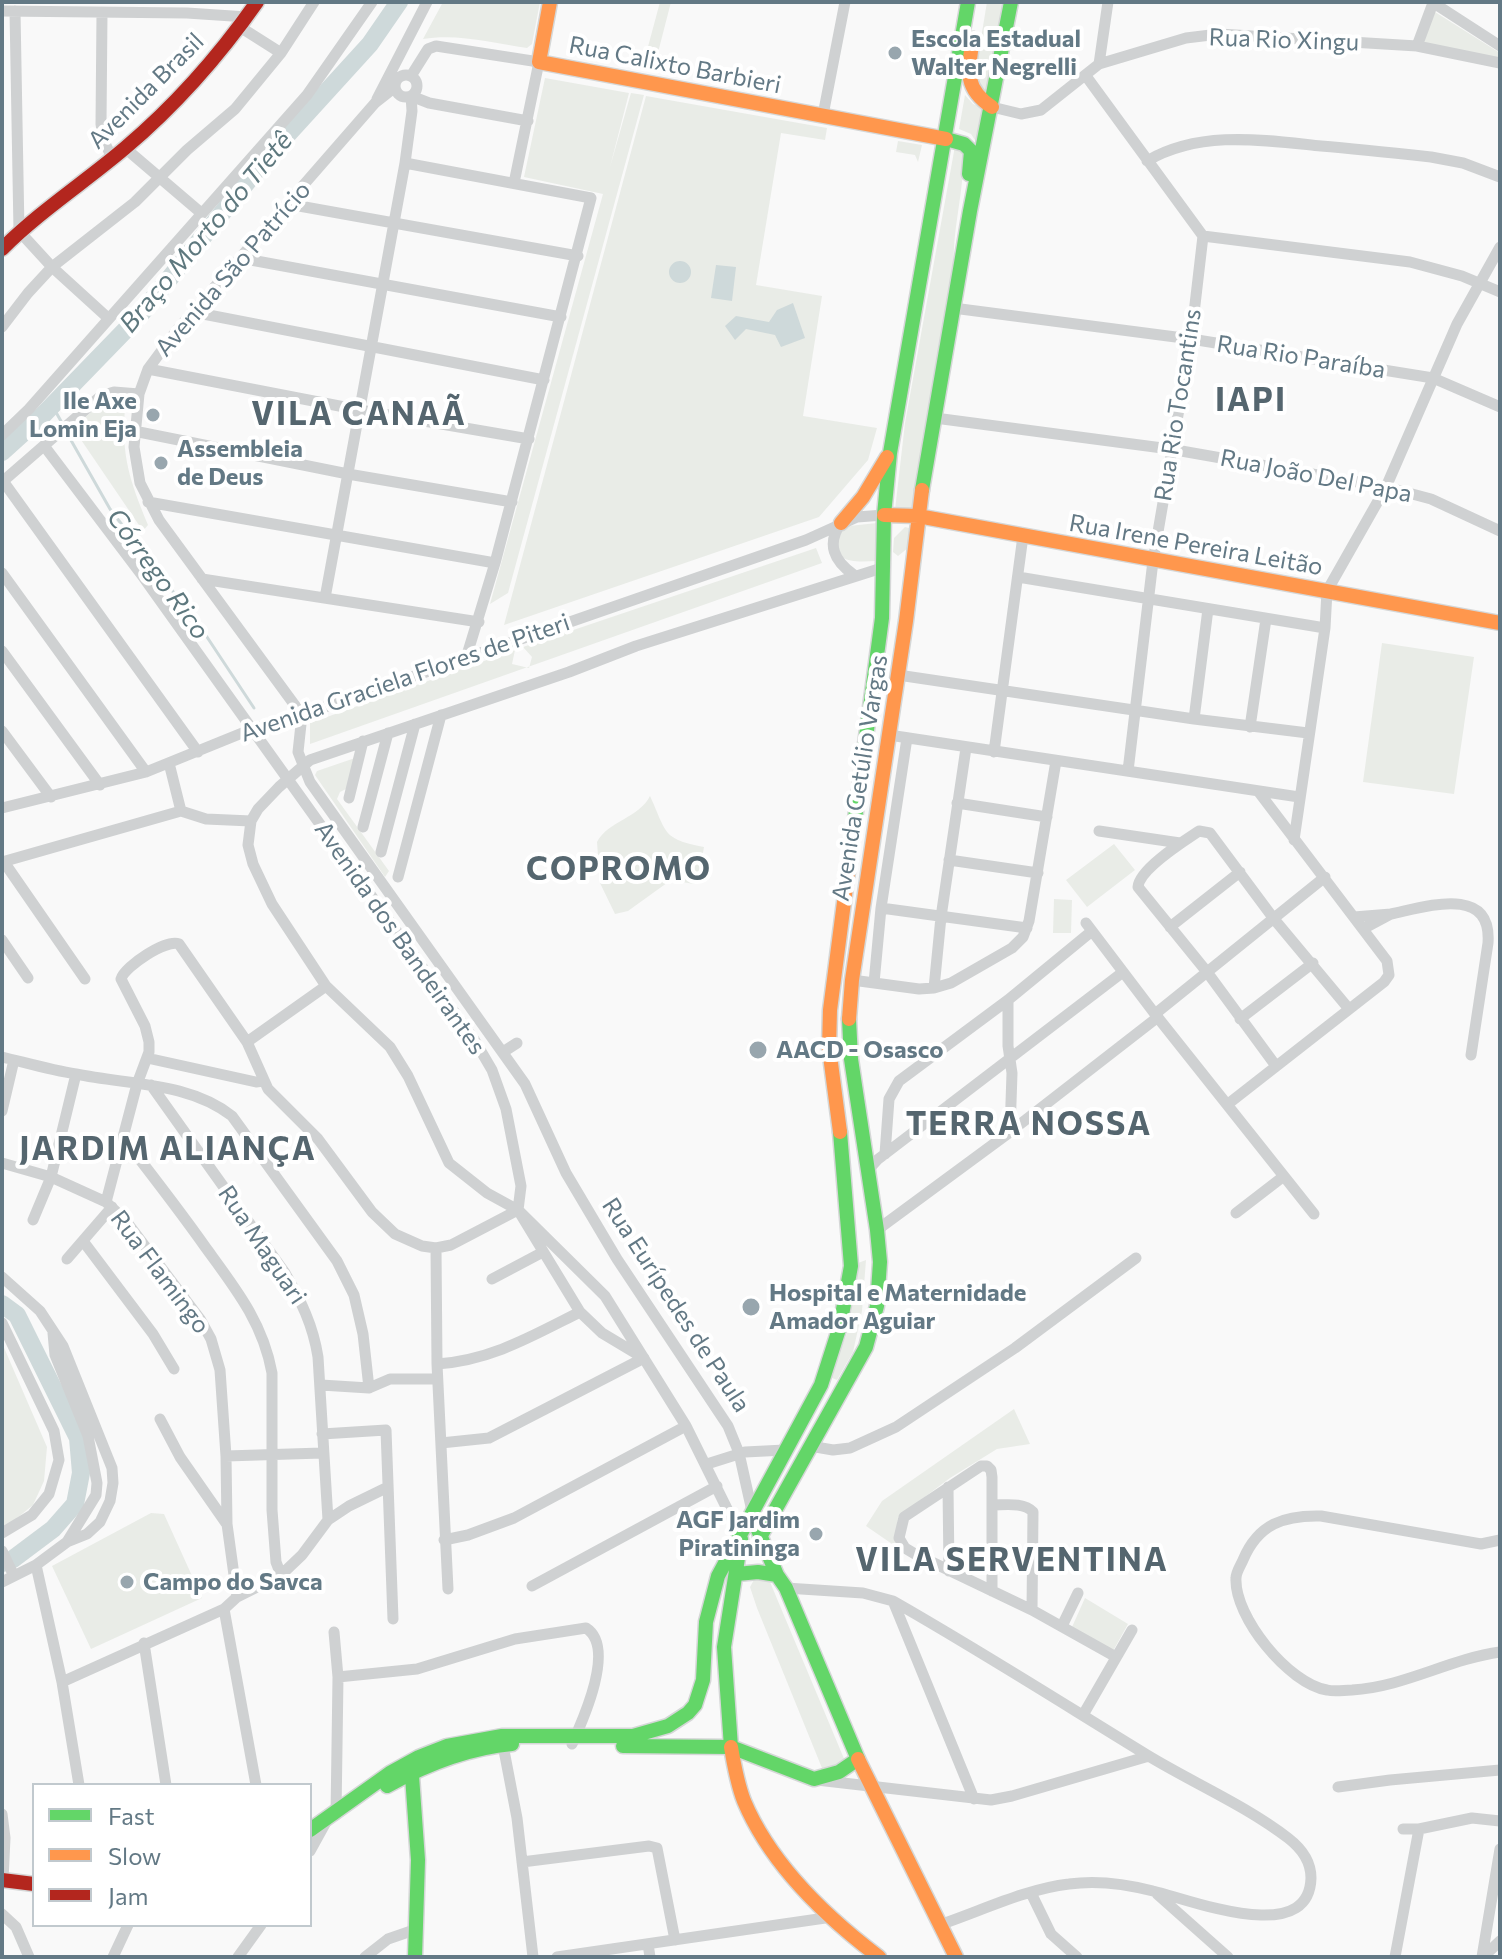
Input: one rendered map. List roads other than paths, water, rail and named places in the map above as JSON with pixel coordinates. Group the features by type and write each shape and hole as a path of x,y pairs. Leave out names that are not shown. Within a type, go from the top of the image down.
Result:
{"main road":[{"name":"Avenida Brasil","path":"2,249 19,231 125,148 182,93 257,2"},
{"path":"539,62 550,2"},
{"name":"Avenida Getúlio Vargas","path":"574,1740 639,1735 670,1725 693,1708 700,1697 703,1681 704,1638 710,1600 727,1555 741,1537 825,1376 840,1326 851,1255 845,1166 829,1048 830,1010 882,618 884,515 890,453 968,2"},
{"path":"977,2 969,82 978,98 992,107"},
{"name":"Avenida Getúlio Vargas","path":"760,1537 866,1347 877,1306 880,1262 877,1230 851,1059 849,1026 852,980 898,675 918,516 970,211 1011,2"},
{"name":"Rua Calixto Barbieri","path":"539,62 946,139"},
{"path":"946,139 964,144 971,151 967,199 970,211"},
{"name":"Avenida Brasil","path":"2,240 19,231"},
{"path":"2,232 19,231"},
{"path":"841,523 863,497 890,453"},
{"name":"Rua Irene Pereira Leitão","path":"884,515 918,516 1500,623"},
{"path":"885,567 914,553"},
{"path":"851,1255 870,1253 880,1262"},
{"name":"Rua Eurípedes de Paula","path":"752,1511 760,1537 786,1588 869,1787 942,1924 956,1957"},
{"name":"Avenida Getúlio Vargas","path":"741,1537 724,1647 724,1675 736,1780 751,1815 784,1864 863,1952 879,1957"},
{"path":"737,1574 758,1572 777,1575"},
{"path":"312,1829 412,1767 502,1739 731,1747 814,1779 839,1772 858,1759"},
{"path":"412,1767 417,1827 415,1957"},
{"path":"2,1887 2,1880 32,1884"}],"street":[{"path":"2,327 52,267 135,202 187,150 235,109 281,53 314,2"},
{"path":"2,435 29,409 200,212 307,95 372,2"},
{"path":"375,103 427,2"},
{"path":"823,115 845,2"},
{"path":"1099,64 1108,2"},
{"path":"1417,46 1433,2 1500,46"},
{"path":"108,318 52,267 19,231 8,11 187,13 243,22 281,53"},
{"path":"102,13 101,124 112,158"},
{"name":"Rua Rio Xingu","path":"992,107 1021,114 1041,110 1099,64 1186,38 1219,34 1417,46 1500,63"},
{"name":"Rua Calixto Barbieri","path":"411,76 428,49 436,46 539,62"},
{"path":"514,183 539,62"},
{"path":"325,598 405,163 411,96 417,88 411,76 398,78 394,88 400,96 411,96 429,103 528,121"},
{"path":"1086,76 1203,236 1410,262 1479,282 1500,292"},
{"name":"Avenida São Patrício","path":"302,715 148,502 140,483 134,431 139,394 148,369 193,312 375,103 394,88"},
{"path":"1147,161 1185,144 1225,139 1431,157 1463,163 1500,177"},
{"path":"125,148 200,212"},
{"path":"405,163 591,198 512,502 466,658"},
{"path":"288,204 578,256"},
{"name":"Rua Rio Tocantins","path":"1128,771 1153,561 1191,339 1203,236"},
{"path":"1294,840 1325,628 1327,591 1386,487 1457,324 1500,247"},
{"path":"240,258 561,317"},
{"name":"Rua Rio Paraíba","path":"953,308 1191,339 1433,378 1500,407"},
{"path":"193,312 544,380"},
{"path":"148,369 529,439"},
{"path":"139,394 114,392 101,396 2,481 198,752"},
{"name":"Rua João Del Papa","path":"935,418 1170,449 1386,487 1431,499 1500,531"},
{"path":"134,431 348,474 512,502"},
{"name":"Avenida dos Bandeirantes","path":"45,447 144,578 484,1054 500,1090 514,1147 521,1186 518,1210"},
{"path":"148,502 495,563"},
{"name":"Avenida Graciela Flores de Piteri","path":"2,808 146,772 252,729 302,715 806,540 841,523 864,516 884,515"},
{"path":"841,523 832,544 838,562 854,575"},
{"path":"994,752 1023,536"},
{"name":"Avenida Graciela Flores de Piteri","path":"806,540 818,539 832,544"},
{"name":"Avenida Graciela Flores de Piteri","path":"251,821 258,809 301,765 636,646 885,567"},
{"path":"2,573 146,772"},
{"path":"1018,577 1325,628"},
{"path":"202,579 478,625 495,648"},
{"path":"1194,719 1208,609"},
{"path":"1250,727 1266,619"},
{"path":"2,651 100,785"},
{"path":"898,675 1308,733"},
{"path":"301,765 298,752 302,715"},
{"path":"398,877 441,715"},
{"path":"381,852 415,724"},
{"path":"2,731 51,797"},
{"path":"363,827 388,733"},
{"path":"889,735 1299,797"},
{"name":"Avenida Getúlio Vargas","path":"874,983 881,908 907,738"},
{"path":"349,798 363,741"},
{"path":"934,988 941,917 966,748"},
{"path":"852,980 934,988 951,983 1012,948 1023,937 1038,873 1056,761"},
{"path":"169,763 181,811"},
{"name":"Rua Eurípedes de Paula","path":"301,765 335,819 525,1084 561,1164 617,1259 728,1426 739,1453 752,1511"},
{"path":"1228,1104 1389,975 1387,961 1258,791"},
{"path":"957,803 1047,817"},
{"path":"85,979 3,862 181,811 206,819 251,821 248,845 253,864 272,904 326,986 390,1047 408,1076 449,1163 487,1193 518,1210 605,1296 686,1426 741,1537"},
{"path":"1099,831 1180,843"},
{"path":"1276,1066 1207,972 1141,891 1138,881 1142,875 1180,843 1199,831 1210,833 1274,919 1349,1009"},
{"path":"949,860 1038,873"},
{"path":"1170,927 1240,872"},
{"path":"877,1230 1010,1132 1325,877"},
{"path":"1354,917 1456,903 1479,912 1489,931 1471,1055"},
{"path":"881,908 1027,928"},
{"path":"1363,929 1391,914"},
{"path":"885,1154 889,1099 899,1081 1008,1000 1089,927 1314,1214"},
{"path":"2,940 28,978"},
{"path":"67,1259 109,1204 137,1084 147,1058 149,1042 145,1026 121,979 123,973 165,944 173,942 179,944 247,1042 263,1081 318,1139 353,1189 383,1224 409,1241 436,1248 451,1245 518,1210"},
{"path":"1240,1019 1313,963"},
{"path":"868,1170 1123,972"},
{"path":"247,1042 326,986"},
{"path":"1008,1000 1010,1132"},
{"path":"503,1052 517,1043"},
{"path":"147,1058 263,1081"},
{"path":"2,1111 8,1059 194,1094 217,1104 232,1116 337,1261 354,1295 363,1334 369,1388"},
{"path":"33,1220 51,1177 76,1074"},
{"name":"Rua Maguari","path":"151,1085 285,1273 304,1305 314,1330 321,1385 322,1453 328,1520"},
{"path":"124,1139 213,1258 259,1326 272,1373 272,1510 276,1562 281,1575"},
{"name":"Rua Flamingo","path":"2,1163 51,1177 109,1204 126,1221 200,1319 211,1339 220,1370 227,1524 237,1597"},
{"path":"1236,1213 1284,1176"},
{"path":"518,1210 580,1312 611,1340 644,1358"},
{"path":"83,1241 116,1281 174,1369"},
{"path":"436,1248 437,1379 448,1589"},
{"path":"492,1279 543,1252"},
{"path":"810,1446 833,1450 850,1448 896,1427 1015,1348 1136,1258"},
{"path":"2,1277 40,1311 53,1333 55,1355 88,1436 97,1483 96,1495 86,1515 67,1542 36,1565 2,1582"},
{"path":"437,1364 496,1354 580,1312"},
{"path":"2,1323 54,1431 59,1460 49,1494 32,1515 2,1533"},
{"path":"441,1443 489,1438 644,1358"},
{"path":"321,1385 369,1388 390,1379 437,1379"},
{"path":"160,1419 180,1457 227,1524"},
{"path":"444,1540 468,1535 514,1518 686,1426"},
{"path":"728,1426 761,1451"},
{"path":"322,1434 386,1430 393,1619"},
{"path":"707,1464 739,1453 785,1450"},
{"path":"226,1456 322,1453"},
{"path":"992,1591 991,1470 981,1466 904,1517 899,1538 905,1548 949,1571 1032,1610 1116,1657"},
{"path":"532,1586 717,1486"},
{"path":"62,1682 224,1609 237,1597 281,1575 302,1555 328,1520 388,1487"},
{"path":"948,1487 949,1571"},
{"path":"993,1505 1029,1507 1033,1512 1032,1610"},
{"path":"1500,1540 1481,1544 1321,1516 1294,1516 1270,1525 1249,1544 1236,1577 1241,1603 1256,1631 1283,1665 1304,1683 1328,1691 1399,1683 1456,1662 1500,1652"},
{"path":"2,1551 14,1576"},
{"path":"36,1565 62,1682 79,1783"},
{"path":"786,1588 852,1592 893,1601 1149,1756 1257,1817 1306,1855 1311,1880 1303,1900 1293,1909 1270,1916 1228,1910 1122,1884 1091,1882 1031,1893 942,1924"},
{"path":"1062,1626 1078,1593"},
{"path":"893,1601 974,1799"},
{"path":"224,1609 256,1783"},
{"path":"338,1677 417,1669 515,1639 586,1628 593,1633 597,1643 596,1673 594,1691 574,1740"},
{"path":"1083,1715 1132,1630"},
{"path":"312,1848 331,1818 338,1677 334,1632"},
{"path":"144,1643 166,1783"},
{"path":"502,1739 522,1862 533,1957"},
{"path":"814,1779 974,1799 1012,1796 1149,1756"},
{"path":"1338,1787 1500,1770"},
{"path":"2,1814 5,1838 2,1880"},
{"path":"1403,1829 1419,1829 1472,1818 1500,1821"},
{"path":"1395,1957 1419,1829"},
{"path":"522,1862 649,1846 659,1850 675,1940"},
{"path":"1482,1957 1500,1849"},
{"path":"1153,1891 1228,1957"},
{"path":"1031,1893 1051,1934 1077,1957"},
{"path":"2,1914 16,1927 29,1957"},
{"path":"557,1957 832,1917"},
{"path":"113,1957 127,1927"},
{"path":"238,1957 260,1927"},
{"path":"365,1957 388,1939 417,1929"},
{"path":"1482,1957 1500,1941"},
{"path":"648,1944 650,1957"}],"waterway":[{"name":"Braço Morto do Tietê","path":"2,452 43,415 140,315 268,156 370,44 399,2"},
{"name":"Córrego Rico","path":"52,405 62,423"},
{"name":"Córrego Rico","path":"68,435 110,509 203,631 254,708"},
{"name":"Braço Morto do Tietê","path":"2,1304 17,1315 78,1438 81,1473 75,1504 53,1529 13,1559 2,1563"}],"place":[{"name":"Escola Estadual Walter Negrelli","path":"895,53"},
{"name":"Ile Axe Lomin Eja","path":"153,415"},
{"name":"Assembleia de Deus","path":"161,463"},
{"name":"AACD - Osasco","path":"758,1050"},
{"name":"Hospital e Maternidade Amador Aguiar","path":"751,1307"},
{"name":"AGF Jardim Piratininga","path":"816,1534"},
{"name":"Campo do Savca","path":"127,1582"}],"district":[{"name":"IAPI","path":"1251,400"},
{"name":"VILA CANAÃ","path":"359,414"},
{"name":"COPROMO","path":"619,869"},
{"name":"TERRA NOSSA","path":"1029,1124"},
{"name":"JARDIM ALIANÇA","path":"168,1149"},
{"name":"VILA SERVENTINA","path":"1012,1560"}]}
